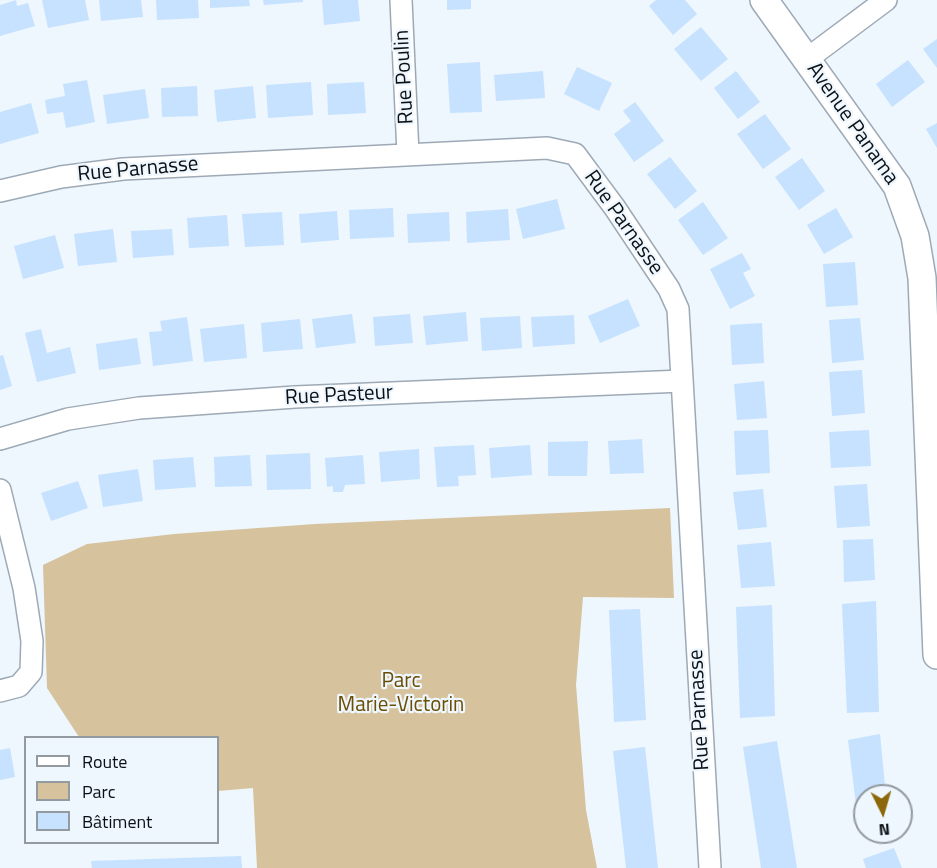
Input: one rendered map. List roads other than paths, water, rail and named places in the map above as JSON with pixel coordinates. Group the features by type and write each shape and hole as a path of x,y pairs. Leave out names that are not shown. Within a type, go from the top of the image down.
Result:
{"street":[{"name":"Rue Poulin","path":"401,0 408,154"},
{"name":"Avenue Panama","path":"764,0 897,186 915,236 922,278 937,655"},
{"path":"807,59 886,0"},
{"name":"Rue Parnasse","path":"0,191 61,177 123,169 547,148 574,154 615,208 669,289 678,309 710,868"},
{"name":"Rue Pasteur","path":"0,439 68,419 139,408 295,397 682,381"},
{"path":"0,490 24,588 32,641 31,672 19,686 0,691"}],"park label":[{"name":"Parc Marie-Victorin","path":"401,694"}]}
